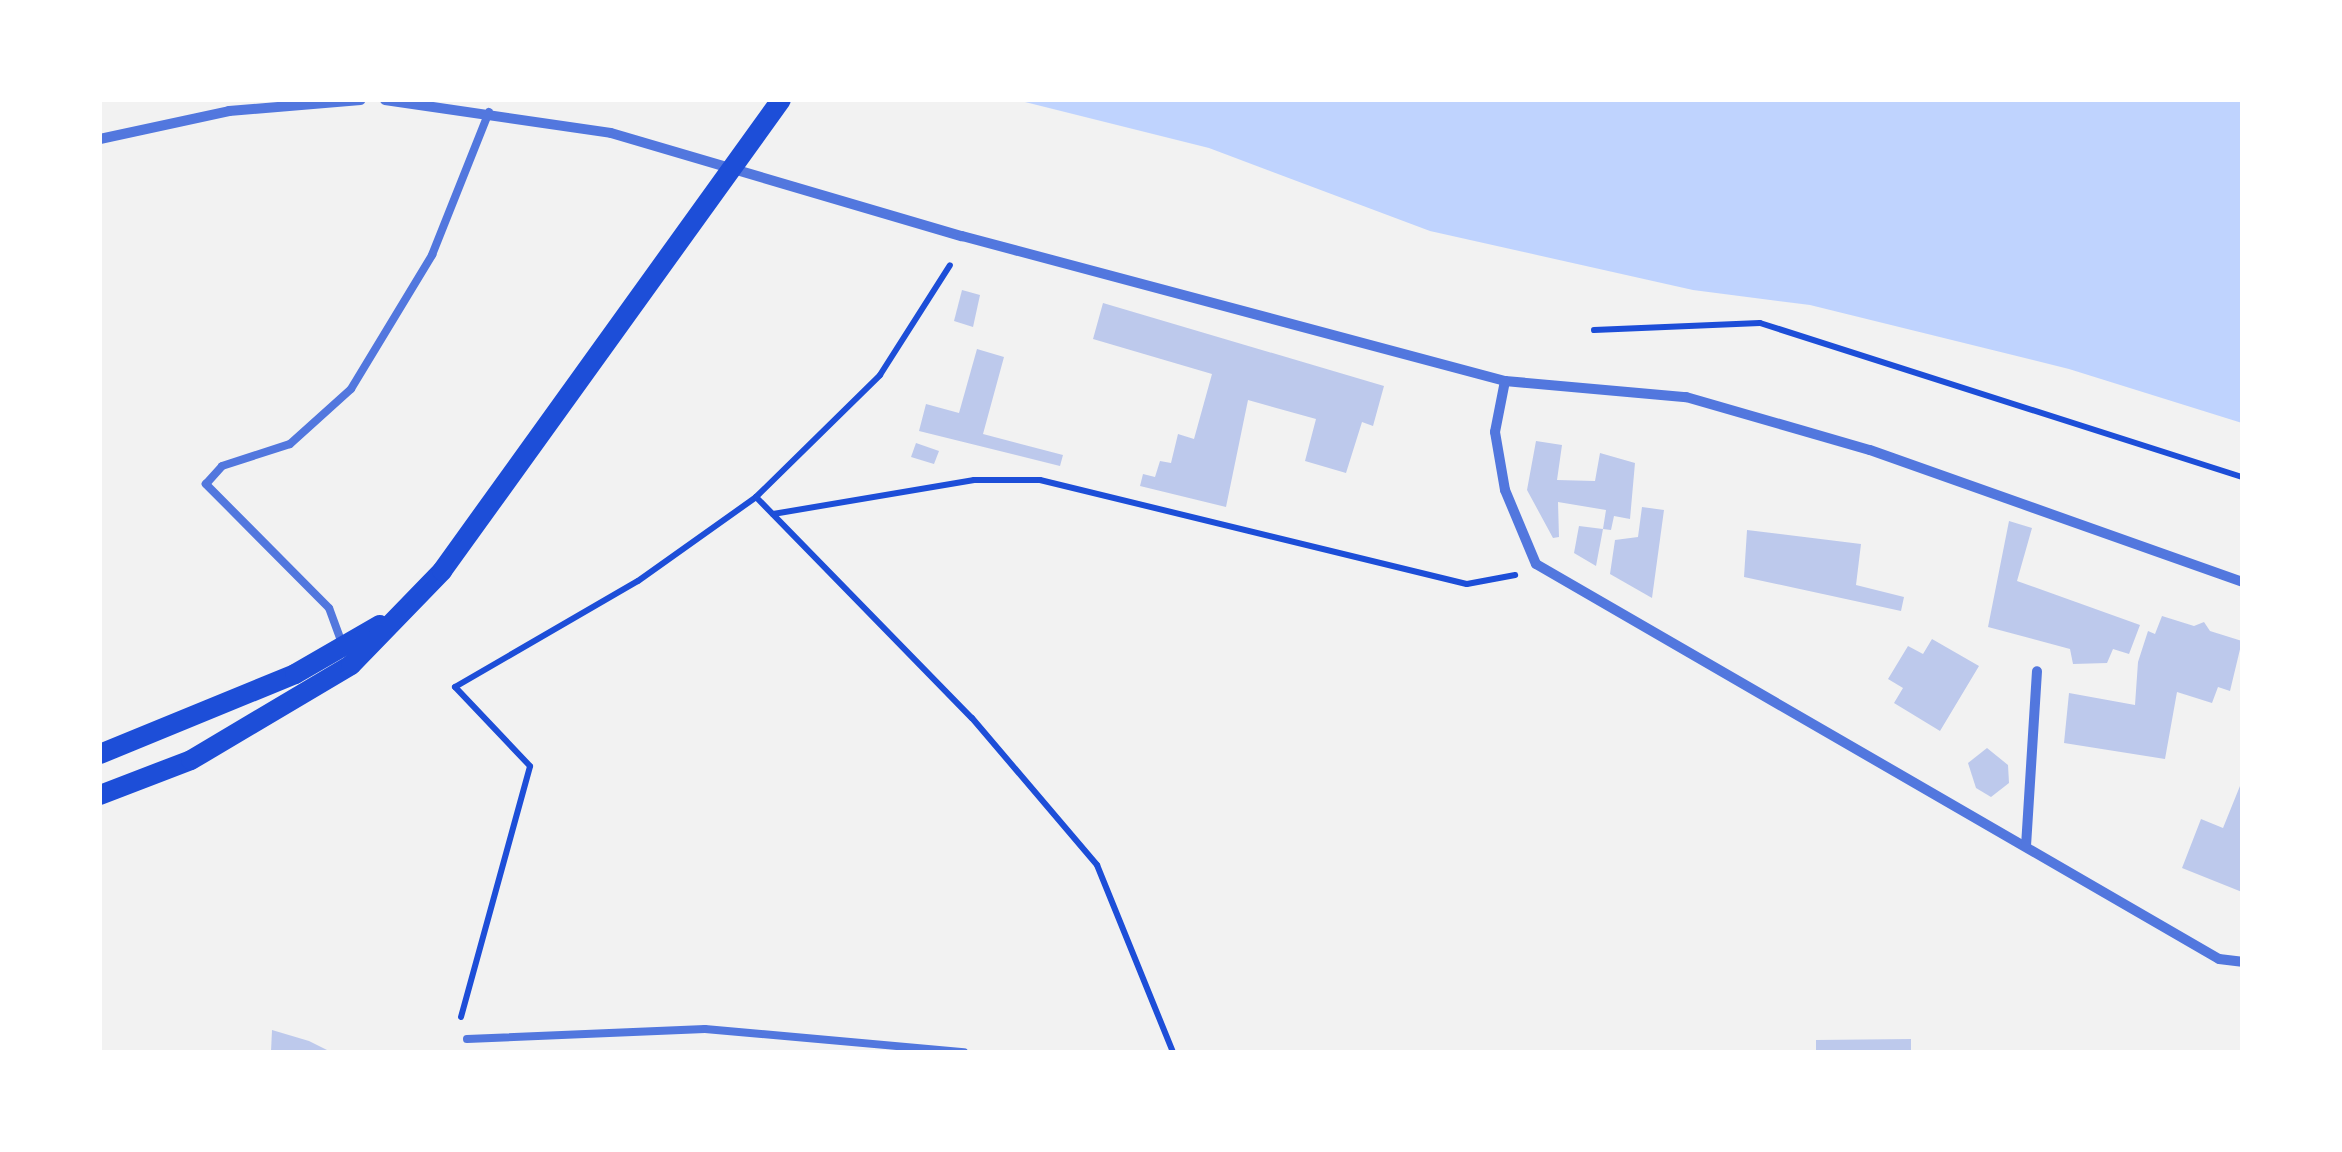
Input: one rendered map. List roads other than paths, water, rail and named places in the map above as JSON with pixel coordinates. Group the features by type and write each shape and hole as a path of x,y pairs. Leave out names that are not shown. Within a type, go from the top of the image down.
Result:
{"main road":[{"path":"100,795 191,760 304,698 351,665 442,571 781,100"},
{"path":"100,754 295,674 399,614"}],"street":[{"path":"100,139 229,110 360,100"},
{"path":"386,100 489,112 611,133 760,178 1505,381 1686,397 2032,504 2242,582"},
{"path":"1505,381 1496,432 1505,490 1536,564 2218,959 2242,962"},
{"path":"2026,846 2037,672"}],"lane":[{"path":"344,646 330,608 206,484 222,466 290,444 351,388 432,255 489,112"},
{"path":"467,1039 705,1029 964,1052"}],"water":[{"path":"1017,100 2242,100 2242,423 2069,369 1810,305 1693,290 1430,231 1209,148"}]}
